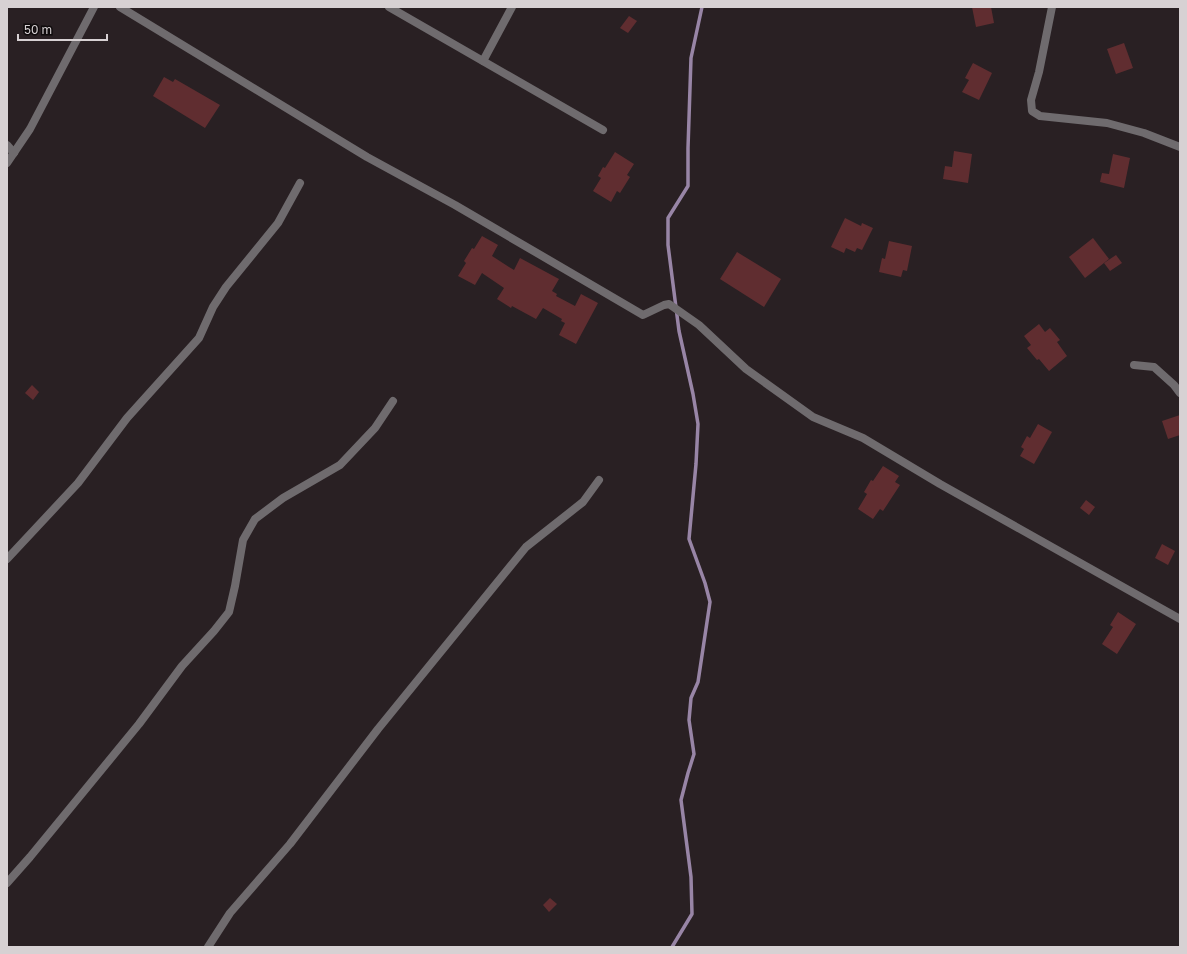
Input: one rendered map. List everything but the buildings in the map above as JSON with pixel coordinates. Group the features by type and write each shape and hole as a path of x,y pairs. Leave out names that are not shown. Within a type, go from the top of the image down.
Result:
{"street":[{"path":"7,163 30,129 94,7"},
{"path":"120,7 367,156 455,205 642,315 664,304 669,304 699,325 746,369 813,417 863,438 940,484 1180,619"},
{"path":"389,7 603,130"},
{"path":"483,61 512,7"},
{"path":"1052,7 1039,72 1031,100 1032,111 1040,116 1106,123 1144,133 1180,147"},
{"path":"7,145 14,153"},
{"path":"7,559 78,483 127,418 199,338 213,307 226,287 278,223 300,183"},
{"path":"1134,365 1154,367 1174,385 1180,393"},
{"path":"7,883 134,730 182,666 229,612 243,540 255,519 283,498 340,465 375,428 393,401"},
{"path":"208,947 230,913 290,844 378,729 526,547 583,502 599,480"}],"waterway":[{"path":"672,947 692,914 691,877 681,800 694,754 689,720 691,698 698,682 710,602 705,583 689,539 698,424 679,331 668,245 668,218 688,186 691,58 702,7"}]}
